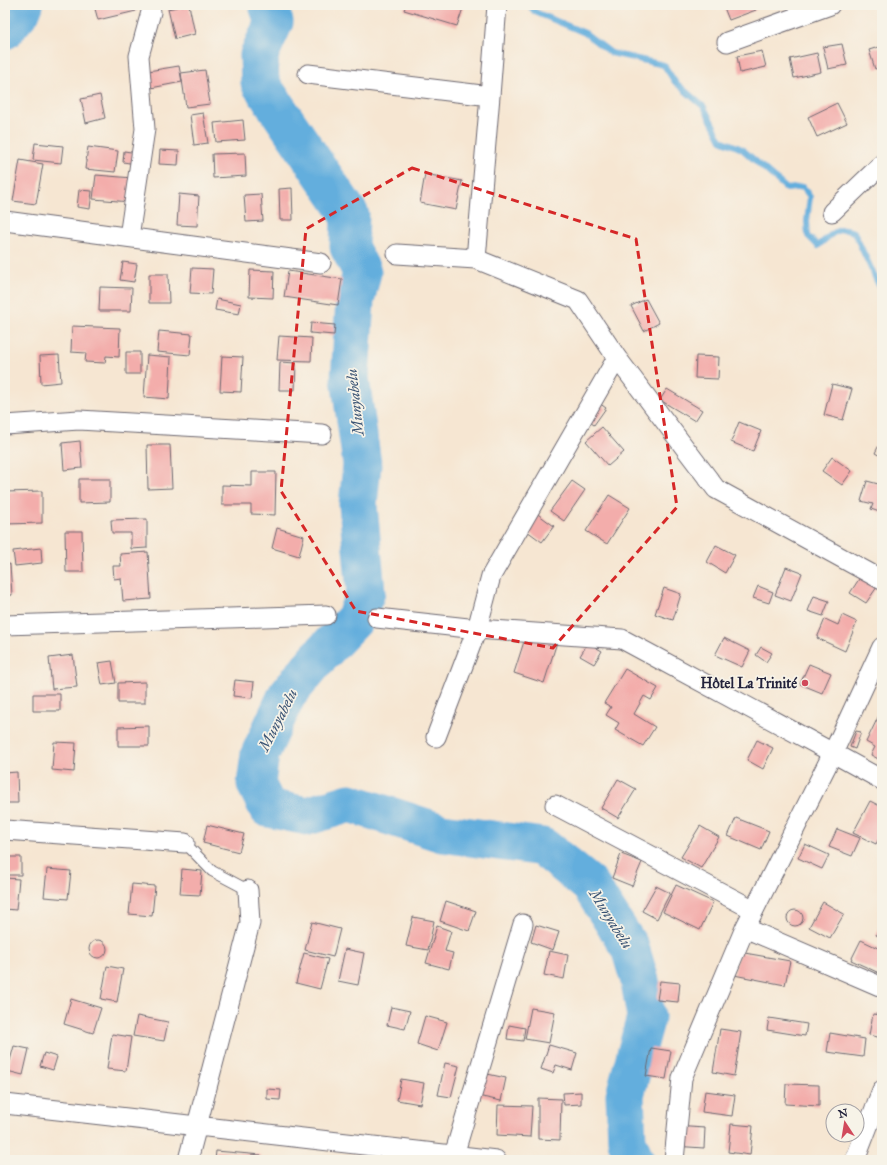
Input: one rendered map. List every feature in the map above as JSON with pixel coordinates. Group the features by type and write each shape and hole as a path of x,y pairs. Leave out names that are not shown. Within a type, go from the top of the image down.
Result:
{"street":[{"path":"476,259 497,5"},
{"path":"727,42 830,5"},
{"path":"129,237 145,129 139,56 151,12"},
{"path":"308,74 490,96"},
{"path":"832,212 882,164"},
{"path":"5,220 321,264"},
{"path":"397,254 476,259 578,300 617,358 716,490 882,580"},
{"path":"436,737 478,629 491,576 617,358"},
{"path":"5,425 79,420 322,434"},
{"path":"5,625 326,615"},
{"path":"377,618 478,629 622,639 882,780"},
{"path":"674,1160 682,1078 745,928 833,753 882,647"},
{"path":"556,805 754,910"},
{"path":"5,830 185,843"},
{"path":"188,1160 250,923 248,890"},
{"path":"454,1155 523,924"},
{"path":"745,928 882,987"},
{"path":"855,1160 882,1090"},
{"path":"5,1104 496,1160"}],"lane":[{"path":"185,843 212,871 248,890"}],"highlighted area":[{"path":"412,168 636,239 677,507 553,648 356,611 281,491 306,229"}],"building":[{"path":"94,5 134,5 136,11 98,20"},
{"path":"189,5 195,34 175,39 168,9"},
{"path":"406,5 464,5 457,26 404,10"},
{"path":"723,5 754,5 756,10 729,20"},
{"path":"842,44 847,65 828,69 823,47"},
{"path":"882,46 882,67 875,69 869,50"},
{"path":"762,51 766,67 740,73 737,56"},
{"path":"817,53 821,72 794,78 790,59"},
{"path":"179,66 182,82 151,88 148,71"},
{"path":"205,70 210,104 186,107 181,73"},
{"path":"100,95 105,118 86,123 81,99"},
{"path":"837,103 847,123 817,137 808,117"},
{"path":"203,113 208,143 194,145 190,115"},
{"path":"243,120 245,140 216,142 214,123"},
{"path":"35,143 63,146 61,163 33,160"},
{"path":"88,147 118,151 115,172 85,169"},
{"path":"160,150 179,151 178,165 159,164"},
{"path":"124,151 138,153 136,164 123,162"},
{"path":"245,153 246,176 213,178 212,154"},
{"path":"20,160 43,164 36,204 13,201"},
{"path":"425,174 462,181 456,210 420,203"},
{"path":"96,175 133,178 131,202 93,199"},
{"path":"292,188 293,220 280,220 279,189"},
{"path":"79,190 92,191 90,209 77,207"},
{"path":"179,194 199,196 197,226 177,225"},
{"path":"261,194 263,221 246,222 244,195"},
{"path":"123,262 137,264 134,282 120,280"},
{"path":"192,268 213,269 211,294 190,293"},
{"path":"250,270 274,271 273,298 249,297"},
{"path":"288,271 342,279 338,305 284,297"},
{"path":"149,274 168,274 169,303 149,303"},
{"path":"100,287 132,288 131,311 99,311"},
{"path":"217,299 241,304 239,314 215,310"},
{"path":"646,299 659,323 644,331 631,306"},
{"path":"311,323 335,325 334,335 310,333"},
{"path":"72,326 120,328 119,357 106,356 105,363 85,362 86,353 71,352"},
{"path":"159,331 192,334 190,355 157,352"},
{"path":"279,336 312,338 311,361 277,360"},
{"path":"126,352 140,352 140,374 126,374"},
{"path":"59,355 61,382 41,384 40,356"},
{"path":"147,355 171,357 169,399 144,397"},
{"path":"222,356 243,357 241,392 220,391"},
{"path":"696,356 719,357 718,379 695,378"},
{"path":"280,362 296,363 295,390 279,390"},
{"path":"832,384 852,389 843,420 824,415"},
{"path":"667,389 702,410 695,421 660,400"},
{"path":"599,403 606,408 594,425 587,420"},
{"path":"739,422 761,431 753,451 731,442"},
{"path":"602,427 624,452 608,466 586,441"},
{"path":"882,439 882,457 875,453"},
{"path":"80,441 82,468 64,470 62,443"},
{"path":"147,445 170,445 172,488 148,489"},
{"path":"832,457 852,471 842,485 822,471"},
{"path":"252,472 276,472 275,515 251,514 251,505 222,505 222,485 252,486"},
{"path":"79,479 110,479 110,502 79,503"},
{"path":"572,481 585,490 564,521 550,511"},
{"path":"867,481 882,485 882,513 871,509 873,504 861,501"},
{"path":"42,491 42,523 5,524 5,492"},
{"path":"609,495 630,508 607,544 586,531"},
{"path":"535,512 554,526 542,542 523,528"},
{"path":"147,519 147,548 131,549 131,533 112,533 111,520"},
{"path":"277,528 304,536 299,556 272,548"},
{"path":"65,531 82,531 83,572 66,572"},
{"path":"716,545 735,555 725,573 707,562"},
{"path":"41,548 42,563 15,566 13,551"},
{"path":"148,552 151,599 123,601 121,578 114,579 113,566 121,566 120,554"},
{"path":"10,564 12,595 5,596 5,565"},
{"path":"786,567 802,573 791,601 775,595"},
{"path":"861,576 877,587 866,603 850,593"},
{"path":"758,586 773,592 769,603 753,598"},
{"path":"664,588 681,594 673,620 655,614"},
{"path":"814,596 829,601 823,616 808,611"},
{"path":"842,615 857,622 845,651 817,638 825,619 838,625"},
{"path":"528,629 558,639 544,683 514,673"},
{"path":"724,638 750,651 742,667 715,655"},
{"path":"588,643 602,651 594,664 580,656"},
{"path":"761,647 772,653 766,662 756,655"},
{"path":"73,655 77,687 52,689 49,658"},
{"path":"112,661 116,683 102,685 98,663"},
{"path":"809,664 831,673 822,693 800,684"},
{"path":"625,669 658,688 651,700 644,696 634,714 655,727 643,746 615,730 619,723 606,715 611,707 604,703"},
{"path":"235,680 254,682 252,698 233,696"},
{"path":"145,682 145,703 118,703 118,683"},
{"path":"33,694 60,694 60,711 33,711"},
{"path":"882,709 882,761 871,755 875,747 866,742"},
{"path":"149,726 149,746 118,746 118,727"},
{"path":"856,731 861,732 855,749 850,747"},
{"path":"757,740 773,748 763,769 747,760"},
{"path":"54,742 76,743 74,772 52,770"},
{"path":"17,772 18,803 5,803 5,773"},
{"path":"618,779 636,789 618,818 601,808"},
{"path":"870,801 882,807 882,833 876,844 853,833"},
{"path":"736,818 769,831 761,850 728,836"},
{"path":"207,825 244,834 239,852 203,843"},
{"path":"700,826 719,837 701,868 681,857"},
{"path":"837,829 860,838 852,856 829,847"},
{"path":"805,844 829,855 822,869 798,858"},
{"path":"621,854 642,862 632,886 612,878"},
{"path":"5,857 21,857 21,875 5,875"},
{"path":"47,869 71,871 68,899 44,897"},
{"path":"182,869 202,871 200,895 180,894"},
{"path":"5,878 19,879 16,910 5,909"},
{"path":"132,884 155,886 152,916 129,914"},
{"path":"676,885 713,902 700,930 663,912"},
{"path":"656,886 670,893 657,919 642,911"},
{"path":"446,901 476,911 469,931 440,921"},
{"path":"823,902 844,914 830,938 809,927"},
{"path":"795,910 802,915 803,918 798,925 795,926 788,921 787,918 792,911"},
{"path":"413,917 434,921 428,950 406,946"},
{"path":"312,922 340,929 333,957 305,950"},
{"path":"882,923 882,938 876,935"},
{"path":"536,925 559,932 553,950 531,942"},
{"path":"437,926 451,931 445,951 453,953 449,969 426,963"},
{"path":"98,940 104,943 107,949 104,955 98,958 92,955 89,949 92,943"},
{"path":"861,940 882,950 882,966 879,973 851,960"},
{"path":"345,949 364,953 358,985 338,981"},
{"path":"549,951 568,955 564,979 544,975"},
{"path":"739,952 790,961 785,985 734,975"},
{"path":"304,953 328,959 320,989 296,983"},
{"path":"107,966 123,969 117,1002 101,999"},
{"path":"660,981 680,983 678,1002 657,1000"},
{"path":"71,999 101,1008 93,1033 64,1024"},
{"path":"391,1007 410,1011 405,1029 387,1025"},
{"path":"531,1008 555,1012 549,1043 525,1039"},
{"path":"873,1014 882,1015 882,1038 869,1035"},
{"path":"137,1016 168,1022 164,1041 133,1036"},
{"path":"425,1016 447,1022 438,1051 417,1044"},
{"path":"769,1018 807,1024 805,1036 767,1030"},
{"path":"509,1025 525,1028 523,1041 507,1039"},
{"path":"720,1029 741,1032 734,1076 713,1072"},
{"path":"830,1033 865,1039 863,1057 827,1052"},
{"path":"112,1034 131,1037 126,1071 107,1069"},
{"path":"549,1045 577,1053 572,1070 556,1065 553,1073 541,1069"},
{"path":"14,1046 29,1049 23,1075 7,1071"},
{"path":"651,1048 671,1051 666,1079 646,1076"},
{"path":"44,1053 57,1057 53,1070 40,1066"},
{"path":"445,1063 459,1066 451,1097 438,1095"},
{"path":"478,1072 506,1078 501,1101 473,1095"},
{"path":"401,1079 424,1083 420,1104 397,1100"},
{"path":"786,1084 819,1085 819,1106 785,1104"},
{"path":"267,1089 281,1090 280,1100 267,1099"},
{"path":"705,1091 735,1095 732,1116 702,1112"},
{"path":"581,1092 581,1104 564,1105 563,1093"},
{"path":"538,1098 561,1099 560,1140 538,1139"},
{"path":"498,1105 532,1106 530,1137 497,1135"},
{"path":"731,1124 753,1126 750,1155 728,1152"},
{"path":"674,1126 705,1128 704,1148 673,1146"},
{"path":"216,1151 261,1155 260,1160 215,1160"}],"waterway":[{"name":"Munyabelu","path":"5,30 21,11 24,5"},
{"name":"Munyabelu","path":"268,5 274,22 259,55 260,83 350,215 349,247 362,272 355,301 350,378 362,464 358,505 366,592 355,619 316,660 287,695 260,754 256,784 268,808 307,816 350,803 442,833 543,847 590,885 630,948 640,981 646,1017 625,1095 627,1141 635,1160"},
{"path":"529,5 535,12 585,33 611,53 664,65 675,82 704,107 721,140 742,149 787,189 803,187 810,197 807,221 808,236 818,246 834,232 839,230 854,232 882,292"}],"place":[{"name":"Hôtel La Trinité","path":"805,683"}]}
